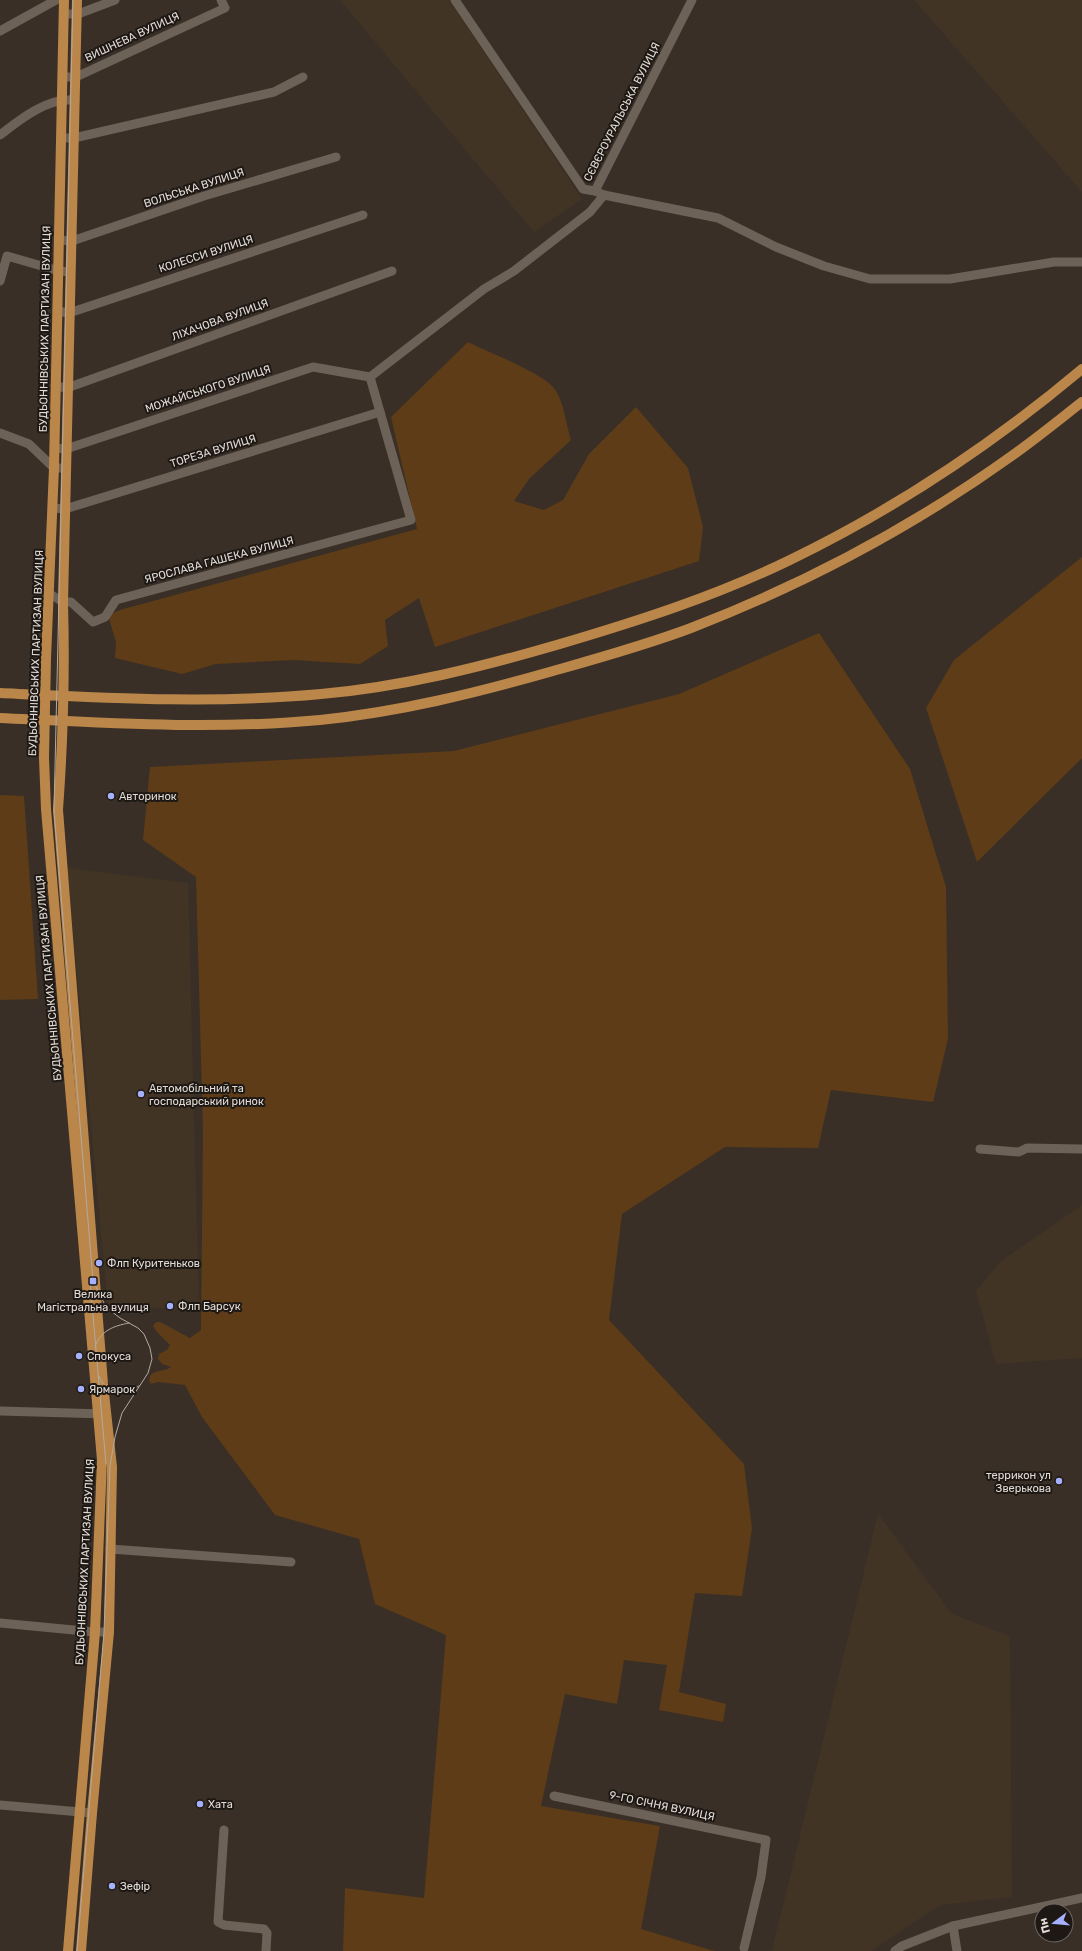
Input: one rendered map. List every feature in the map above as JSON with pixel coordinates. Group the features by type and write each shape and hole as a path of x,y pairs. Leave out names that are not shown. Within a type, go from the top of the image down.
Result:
{"main road":[{"name":"БУДЬОННІВСЬКИХ ПАРТИЗАН ВУЛИЦЯ","path":"64,0 53,508 44,758 46,809 101,1414 112,1466 109,1632 81,1951"},
{"name":"БУДЬОННІВСЬКИХ ПАРТИЗАН ВУЛИЦЯ","path":"68,1951 95,1632 102,1460 101,1414 58,810 62,759 67,388 78,14 77,0"},
{"path":"0,693 164,700 241,700 320,694 381,687 438,676 495,663 614,628 682,605 735,584 789,560 876,515 938,477 998,435 1082,369"},
{"path":"0,718 164,726 244,725 320,720 436,702 502,686 623,651 689,629 745,606 806,579 886,537 953,496 1014,454 1082,402"}],"street":[{"path":"0,31 56,0"},
{"path":"64,14 78,14 115,0"},
{"name":"ВИШНЕВА ВУЛИЦЯ","path":"63,77 76,77 225,8 222,0"},
{"path":"455,0 583,189 595,191"},
{"name":"СЄВЄРОУРАЛЬСЬКА ВУЛИЦЯ","path":"692,0 595,191 604,195 718,218 776,247 824,266 870,279 950,279 1054,262 1082,262"},
{"path":"61,138 74,138 274,92 304,77"},
{"path":"0,135 29,113 62,99 75,100"},
{"name":"ВОЛЬСЬКА ВУЛИЦЯ","path":"60,240 72,241 204,196 336,157"},
{"path":"380,412 370,377 484,289 525,263 590,212 604,195"},
{"name":"КОЛЕССИ ВУЛИЦЯ","path":"57,311 69,313 363,215"},
{"path":"0,281 7,256 59,271 70,272"},
{"name":"ЛІХАЧОВА ВУЛИЦЯ","path":"55,386 67,388 392,271"},
{"name":"МОЖАЙСЬКОГО ВУЛИЦЯ","path":"54,448 66,449 313,367 370,377"},
{"name":"ТОРЕЗА ВУЛИЦЯ","path":"53,508 65,509 380,412"},
{"name":"ЯРОСЛАВА ГАШЕКА ВУЛИЦЯ","path":"50,594 63,602 71,602 93,622 105,618 116,600 411,520 380,412"},
{"path":"0,433 29,444 54,468 66,468"},
{"path":"980,1149 1019,1152 1027,1148 1082,1150"},
{"path":"0,1411 101,1414"},
{"path":"110,1549 292,1562"},
{"path":"0,1623 109,1632"},
{"name":"9-ГО СІЧНЯ ВУЛИЦЯ","path":"554,1796 766,1840 761,1877 744,1948"},
{"path":"0,1805 92,1813"},
{"path":"224,1830 218,1922 224,1925 264,1929 267,1933 266,1951"},
{"path":"895,1951 902,1946 953,1926 1082,1898"},
{"path":"953,1926 956,1951"}],"shaded area":[{"path":"340,0 449,0 582,199 534,232"},
{"path":"914,0 1082,0 1082,192"},
{"path":"468,342 526,369 546,381 557,392 562,405 571,440 529,479 514,501 544,510 563,500 589,454 636,407 688,468 703,527 699,561 435,647 419,598 385,620 388,646 360,664 293,660 216,664 182,674 115,658 116,642 108,615 120,610 417,529 391,417"},
{"path":"1082,557 1082,758 977,862 926,708 954,660"},
{"path":"819,633 910,769 946,887 948,1039 933,1102 831,1090 818,1148 725,1147 622,1214 609,1320 744,1464 752,1528 742,1596 695,1593 679,1692 726,1704 723,1722 659,1710 667,1665 624,1660 617,1704 565,1694 541,1806 660,1826 641,1929 714,1951 343,1951 345,1888 424,1898 446,1635 375,1604 359,1539 275,1515 202,1417 185,1385 158,1382 151,1384 149,1380 150,1376 155,1372 171,1367 162,1364 158,1359 159,1354 167,1350 170,1345 153,1326 156,1322 160,1322 190,1338 201,1330 203,1131 196,877 143,840 150,767 454,751 679,694"},
{"path":"0,795 24,796 38,999 0,1000"},
{"name":"Автомобільний та господарський ринок","path":"67,868 188,883 199,1310 108,1306"},
{"path":"1082,1205 1082,1358 996,1364 976,1291 1001,1261"},
{"path":"878,1514 952,1614 1010,1636 1012,1897 940,1905 871,1951 772,1951"}],"tram line":[{"path":"73,0 54,810 93,1281 106,1307 120,1318 138,1328 144,1334 150,1348 152,1359 148,1373 122,1413 115,1437 110,1466 104,1632 77,1951"},
{"path":"90,1281 106,1464"},
{"path":"95,1347 100,1337 108,1330 129,1323"},
{"path":"99,1376 106,1386 116,1391 134,1389 139,1386"}],"place":[{"name":"Авторинок","path":"111,796"},
{"name":"Автомобільний та господарський ринок","path":"141,1094"},
{"name":"Флп Куритеньков","path":"99,1263"},
{"name":"Велика Магістральна вулиця","path":"93,1281"},
{"name":"Флп Барсук","path":"170,1306"},
{"name":"Спокуса","path":"79,1356"},
{"name":"Ярмарок","path":"81,1389"},
{"name":"террикон ул Зверькова","path":"1059,1481"},
{"name":"Хата","path":"200,1804"},
{"name":"Зефір","path":"112,1886"}]}
